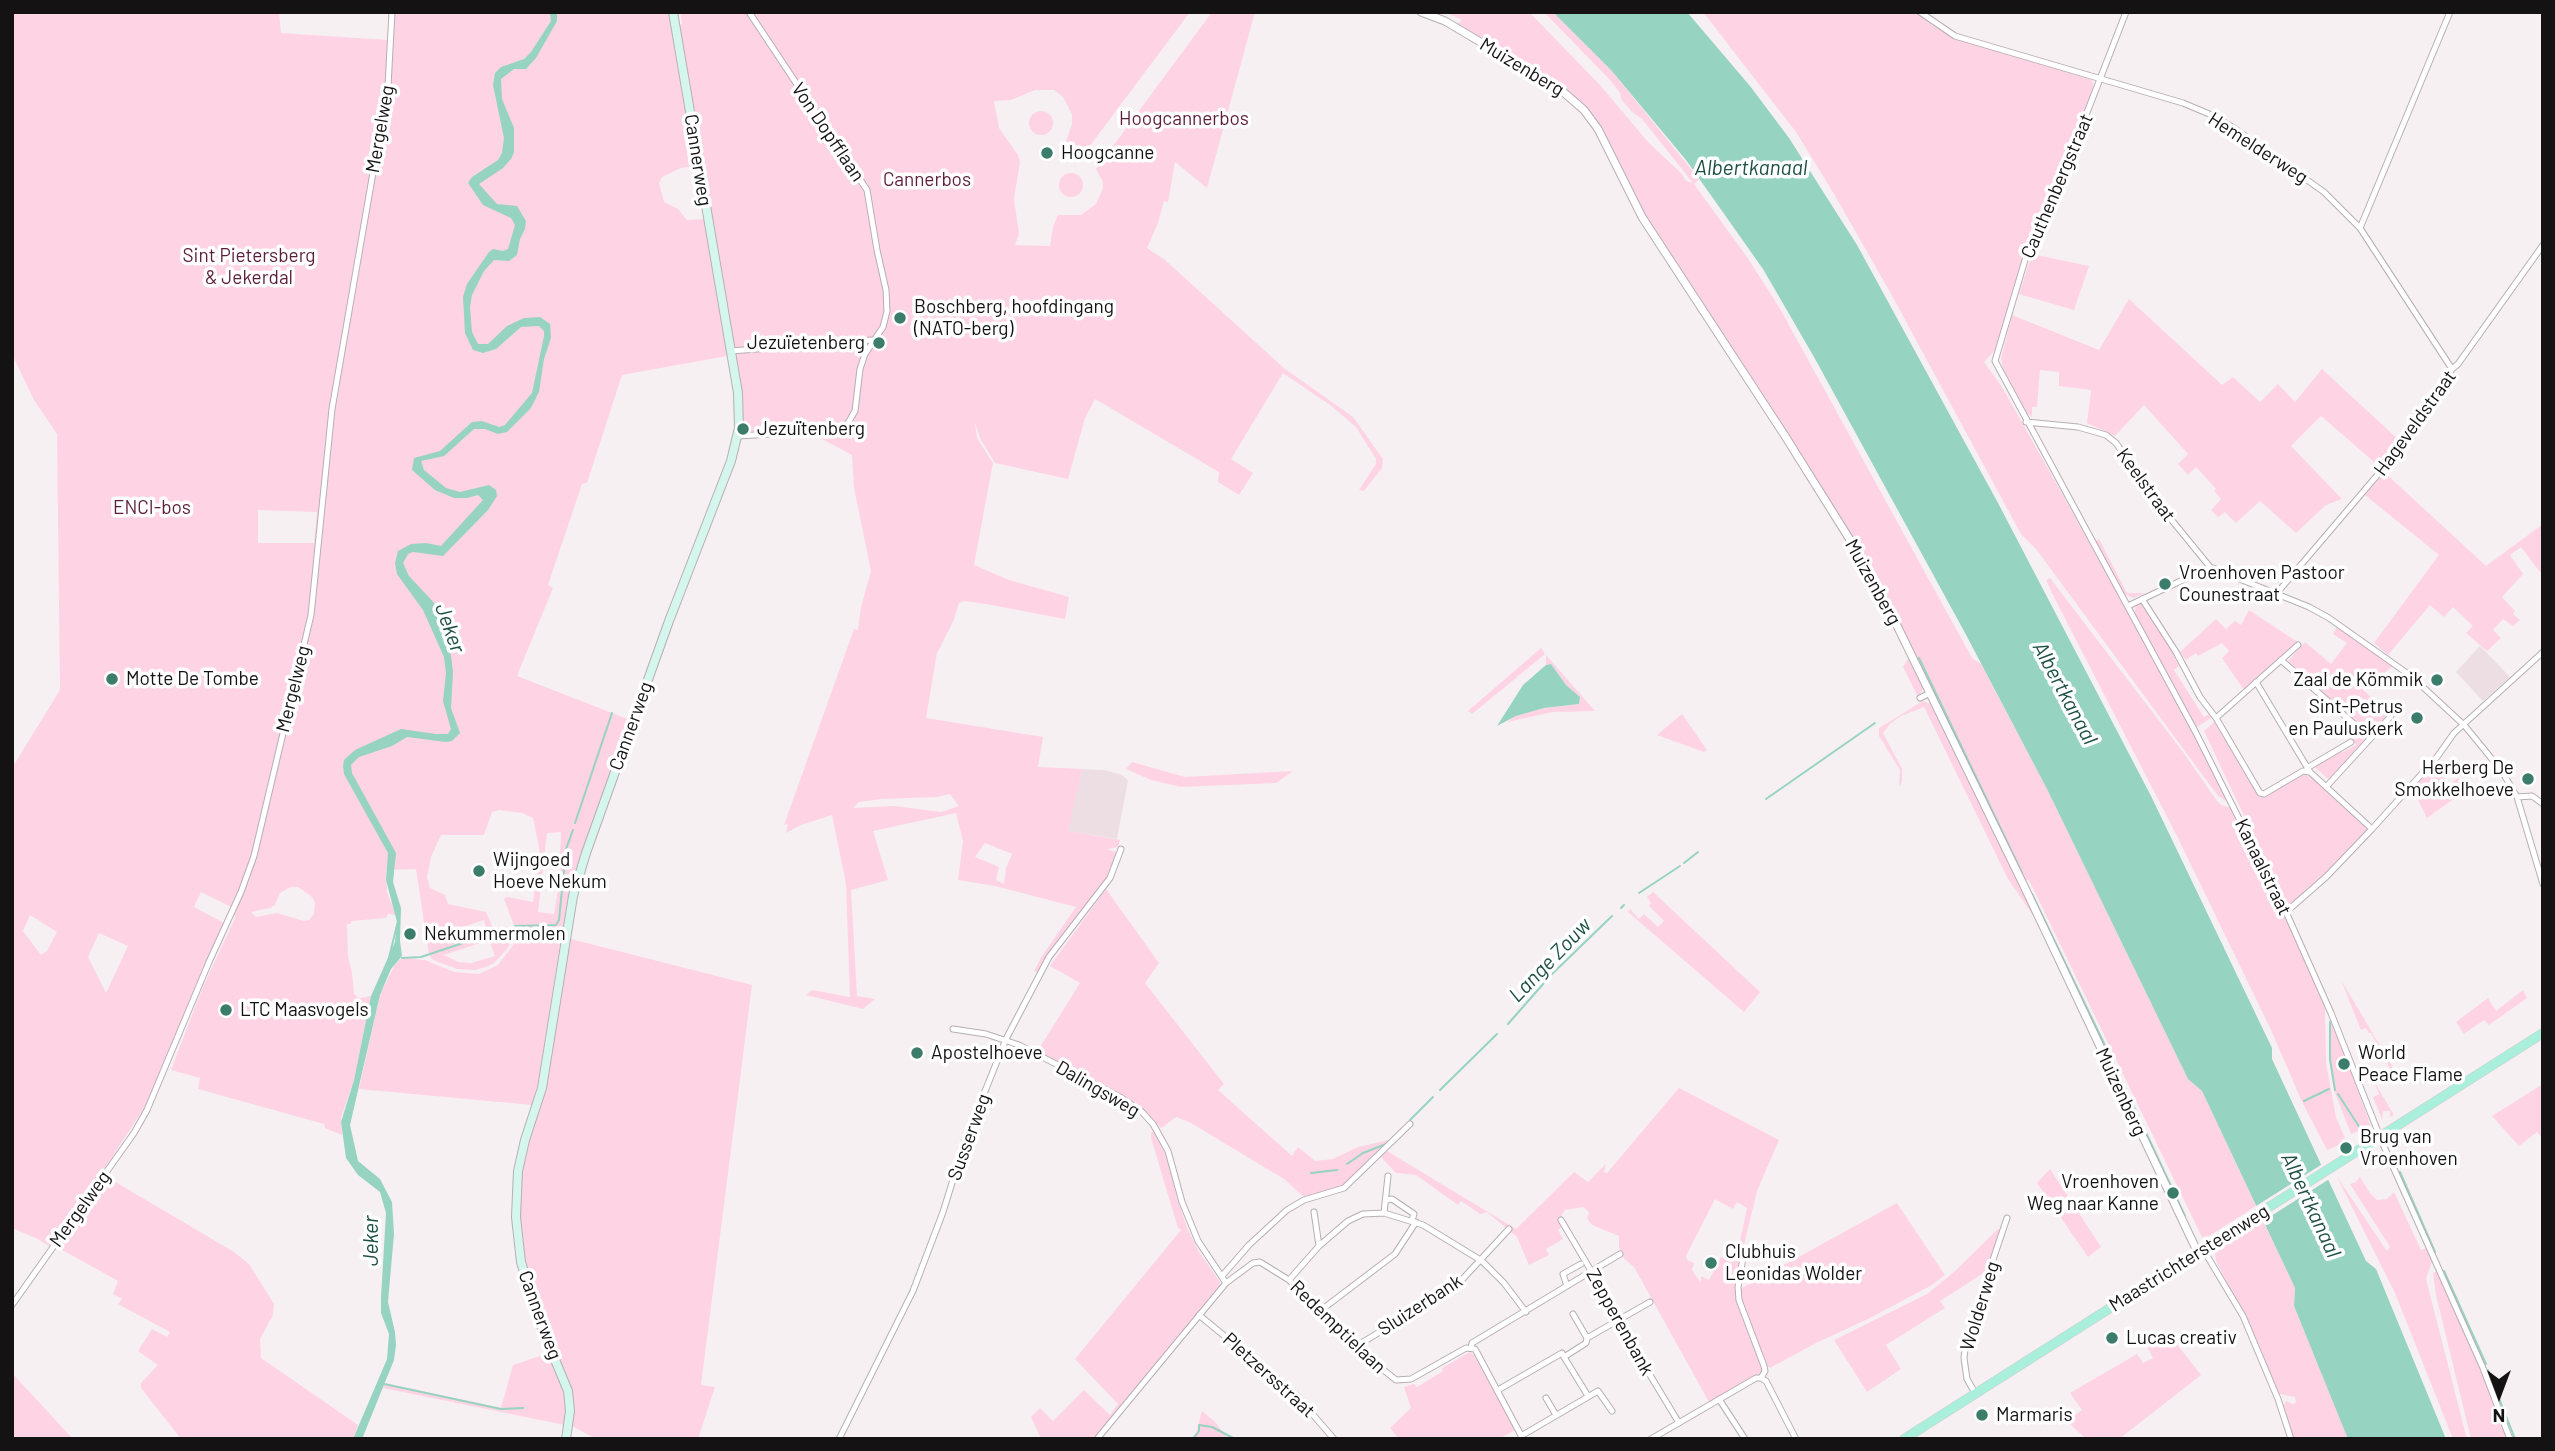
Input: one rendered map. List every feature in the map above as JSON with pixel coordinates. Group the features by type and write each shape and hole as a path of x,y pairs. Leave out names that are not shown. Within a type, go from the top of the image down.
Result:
{"main road":[{"name":"Cannerweg","path":"566,1439 570,1411 568,1391 525,1280 516,1217 518,1171 542,1087 573,896 669,621 731,461 738,436 739,410 731,351 673,12"},
{"name":"Maastrichtersteenweg","path":"1905,1438 2543,1033"}],"street":[{"name":"Mergelweg","path":"12,1305 127,1144 147,1110 254,856 311,615 332,409 388,86 392,12"},
{"name":"Von Dopfflaan","path":"738,436 814,432 844,426 855,411 860,369 872,340 886,322 887,301 867,190 749,12"},
{"name":"Muizenberg","path":"1421,12 1445,21 1553,84 1572,97 1589,116 1642,217 1857,551 1899,627 2201,1251"},
{"name":"Hemelderweg","path":"1920,12 1926,14 1940,28 1963,39 2183,103 2214,116 2324,192 2360,228 2452,369"},
{"name":"Cauthenbergstraat","path":"2026,422 1995,361 2028,250 2060,182 2126,12"},
{"path":"2360,228 2450,12"},
{"name":"Hageveldstraat","path":"2277,593 2403,445 2452,369 2543,245"},
{"path":"731,351 872,340"},
{"path":"2026,422 2128,606 2210,566 2319,612 2368,644 2411,676 2464,725 2503,773 2517,797 2543,884"},
{"name":"Keelstraat","path":"2026,422 2094,430 2116,443 2157,502 2210,566"},
{"name":"Kanaalstraat","path":"2142,599 2260,793 2264,794 2308,770"},
{"name":"Kanaalstraat","path":"2128,606 2202,743 2286,912 2483,1368 2510,1439"},
{"path":"2216,718 2298,645"},
{"path":"2286,912 2326,877 2372,829 2437,757 2454,733 2543,652"},
{"path":"2281,660 2370,738"},
{"path":"2256,682 2308,770 2372,829"},
{"path":"1920,698 1930,693"},
{"path":"2326,787 2391,716"},
{"path":"2308,770 2351,742"},
{"path":"2517,797 2532,796 2543,804"},
{"name":"Susserweg","path":"839,1439 913,1292 943,1212 965,1141 1006,1039 1049,957 1110,877 1121,849"},
{"path":"515,937 523,931 565,935"},
{"name":"Dalingsweg","path":"953,1029 1006,1039 1121,1097 1141,1111 1153,1124 1172,1161 1190,1225 1226,1283"},
{"path":"1222,1276 1249,1245 1287,1210 1304,1200 1344,1188 1410,1124"},
{"path":"1384,1213 1388,1175"},
{"path":"1320,1311 1395,1254 1414,1221 1414,1214 1392,1199 1387,1200"},
{"path":"1314,1212 1319,1246"},
{"path":"1289,1280 1319,1246 1355,1217 1384,1213 1414,1221 1482,1261 1501,1279 1526,1312"},
{"name":"Wolderweg","path":"1975,1393 1967,1379 1964,1358 1966,1340 2007,1218"},
{"name":"Zepperenbank","path":"1561,1220 1590,1269 1589,1274 1679,1423"},
{"name":"Sluizerbank","path":"1355,1347 1458,1284 1509,1229"},
{"path":"2201,1251 2212,1262 2243,1316 2258,1348 2291,1439"},
{"path":"1744,1252 1738,1287 1739,1300 1764,1366 1765,1371 1761,1378"},
{"path":"1612,1411 1600,1392 1588,1396 1522,1437 1477,1352 1471,1348 1472,1343 1620,1254"},
{"name":"Redemptielaan","path":"1097,1439 1226,1283 1255,1262 1267,1264 1289,1280 1355,1347 1390,1377 1404,1381 1411,1379 1466,1348 1471,1348"},
{"path":"1567,1286 1563,1274 1581,1264"},
{"path":"1564,1357 1586,1343 1587,1338 1650,1302"},
{"path":"1573,1314 1587,1338"},
{"name":"Pletzersstraat","path":"1199,1315 1295,1394 1334,1439"},
{"path":"1498,1390 1562,1353 1588,1396"},
{"path":"1650,1439 1757,1377 1766,1381 1796,1439"},
{"path":"1546,1398 1556,1415"},
{"path":"1719,1399 1745,1439"}],"shaded area":[{"path":"2480,646 2510,677 2483,701 2456,672"},
{"path":"1082,769 1105,770 1122,775 1128,780 1117,839 1067,831"}],"green space":[{"name":"Sint Pietersberg & Jekerdal","path":"12,12 279,12 281,33 388,40 388,12 678,12 680,25 680,12 1190,12 1083,155 1066,141 1072,124 1072,114 1063,97 1054,90 1035,90 1011,100 994,101 999,128 1020,162 1014,199 1019,234 1015,245 1050,246 1058,215 1081,215 1096,204 1103,182 1096,169 1212,12 1255,12 1207,188 1175,162 1168,202 1164,201 1147,248 1165,260 1285,369 1353,417 1383,459 1382,468 1364,491 1359,490 1376,464 1376,459 1356,427 1330,405 1283,373 1231,459 1253,473 1239,495 1218,482 1219,472 1095,399 1085,418 1068,479 995,463 980,438 975,423 977,438 993,463 974,565 1009,580 1069,597 1065,619 986,604 964,601 959,603 953,622 937,653 926,718 1043,737 1038,767 1082,769 1068,831 1120,840 1118,847 1107,849 1119,853 1118,859 1039,973 1034,971 1042,956 1076,907 995,886 958,880 963,841 956,813 873,831 888,880 851,890 857,996 875,999 863,1009 806,995 812,990 850,997 846,884 832,815 786,833 788,824 784,825 854,629 858,630 871,571 854,488 852,455 820,438 802,436 734,439 736,405 727,356 622,375 587,483 582,484 548,585 553,588 517,676 630,720 582,852 569,895 563,931 515,928 504,899 507,897 533,902 540,855 533,818 522,813 499,810 492,812 484,835 441,835 431,857 427,877 430,888 445,895 448,904 486,912 494,931 507,926 513,939 494,963 486,967 475,970 457,969 433,960 429,955 416,869 386,870 387,892 396,915 388,914 386,918 351,921 351,924 347,924 348,956 354,994 359,998 371,996 354,1080 341,1118 342,1135 325,1128 324,1124 198,1089 200,1078 171,1070 202,989 236,916 229,913 231,907 201,892 194,907 226,924 148,1102 50,1247 12,1228 12,768 60,690 57,434 34,400 12,354","holes":["694,166 704,219 687,220 678,209 664,202 659,183 662,177 681,168","258,510 317,512 314,543 258,543","950,794 959,806 941,812 894,806 853,808 859,802","561,832 559,884 554,914 538,912 547,833","985,843 1012,854 1006,868 1004,884 996,880 999,867 975,857","290,887 298,887 315,902 314,914 304,921 277,913 256,917 251,912 275,905 280,893","30,915 57,932 47,951 41,955 23,931","484,920 486,928 441,943 439,935","99,933 128,946 106,993 88,957","489,940 495,956 471,963 458,962 444,955"]},
{"path":"1445,12 1529,12 1600,85 1648,142 1686,181 1693,183 1642,119 1621,99 1620,93 1610,80 1544,12 1553,12 1611,70 1699,179 1694,184 1747,257 1779,307 1972,658 1981,664 2047,789 2188,1079 2202,1091 2256,1206 2206,1238 2202,1237 2029,880 2022,880 1882,588 1851,534 1644,216 1589,111 1555,82 1457,24 1462,20"},
{"path":"1703,12 1916,12 1955,38 2092,80 2095,89 2028,245 1995,350 1984,362 2002,387 2196,736 2228,799 2226,801 2218,796 2036,549 2021,534 1834,194 1796,132"},
{"path":"1041,111 1050,114 1053,123 1050,132 1041,135 1032,132 1029,123 1032,114"},
{"path":"1071,173 1080,176 1083,185 1080,194 1071,197 1062,194 1059,185 1062,176"},
{"path":"2032,254 2089,266 2074,310 2019,294"},
{"path":"2129,299 2222,385 2233,377 2260,402 2278,384 2295,402 2322,369 2402,443 2381,468 2321,416 2291,446 2342,499 2326,505 2296,533 2260,501 2236,523 2225,512 2218,517 2211,510 2221,499 2214,491 2216,489 2196,467 2188,475 2178,464 2188,454 2144,405 2115,436 2087,423 2091,390 2059,386 2059,372 2040,370 2037,407 2032,407 2032,417 2026,412 2001,359 2012,315 2099,350"},
{"path":"2384,472 2486,566 2543,524 2543,570 2540,572 2521,547 2510,555 2523,574 2502,597 2520,620 2513,626 2503,619 2493,630 2501,638 2487,651 2466,633 2473,626 2453,607 2444,617 2430,605 2388,655 2374,643 2439,555 2365,495"},
{"path":"2099,539 2127,593 2145,593 2133,598 2123,593 2095,542"},
{"path":"2050,578 2183,752 2217,801 2234,809 2325,1006 2326,1063 2344,1143 2327,1150 2302,1102 2272,1032 2177,836 2055,599 2046,580"},
{"path":"1878,595 1923,683 1918,697 1903,667 1909,657"},
{"path":"2140,603 2162,633 2179,666 2174,670 2204,717 2210,714 2212,717 2199,726 2196,727 2135,613 2135,607"},
{"path":"2249,610 2299,643 2244,690 2222,658 2229,651 2222,643 2186,660 2180,652 2216,619 2226,629 2235,621 2241,625"},
{"path":"2337,627 2393,666 2372,683 2359,675 2353,681 2388,715 2370,735 2288,661 2305,642 2331,664 2347,643 2333,634"},
{"path":"1541,648 1545,654 1472,714 1468,711"},
{"path":"1546,655 1595,711 1553,712 1507,722 1516,716 1544,708 1579,704 1580,697 1566,685 1551,664 1546,665"},
{"path":"1923,701 1931,704 2036,920 2008,879 1924,707 1901,716 1883,733 1902,769 1902,782 1899,787 1900,770 1879,736 1879,728"},
{"path":"1682,714 1707,750 1704,752 1657,735"},
{"path":"2214,722 2259,797 2266,796 2304,774 2315,779 2366,826 2367,831 2361,838 2290,907 2286,905 2204,731"},
{"path":"2359,733 2364,741 2329,780 2315,767 2356,745 2352,738"},
{"path":"1132,762 1185,777 1293,771 1276,783 1181,787 1151,780 1126,769"},
{"path":"2432,765 2450,784 2458,778 2465,791 2427,818 2412,788"},
{"path":"1106,889 1159,963 1145,983 1224,1084 1218,1090 1292,1156 1298,1147 1315,1161 1333,1159 1358,1147 1393,1139 1338,1189 1305,1198 1284,1179 1191,1123 1176,1117 1161,1128 1135,1102 1037,1052 1080,983 1050,966"},
{"path":"1653,892 1760,992 1744,1012 1628,912 1630,909 1639,919 1644,914 1658,927 1664,921 1649,906 1651,903 1647,897"},
{"path":"525,934 554,935 559,939 560,945 538,1083 532,1105 359,1089 380,995 395,964 402,958 425,960 454,972 479,974 498,965"},
{"path":"567,940 752,985 701,1385 715,1387 698,1439 596,1439 572,1426 572,1394 569,1382 527,1277 519,1210 522,1159 541,1099"},
{"path":"2341,980 2395,1071 2375,1083 2394,1115 2390,1117 2390,1111 2383,1111 2382,1119 2373,1097 2379,1094 2371,1074 2376,1076 2391,1070 2371,1033 2366,1028 2361,1030"},
{"path":"2523,990 2527,998 2489,1025 2484,1020 2464,1034 2456,1022 2488,998 2496,1011"},
{"path":"2330,1020 2346,1059 2339,1062 2342,1069 2349,1067 2370,1126 2351,1134 2334,1090 2329,1059"},
{"path":"2543,1084 2543,1139 2537,1132 2519,1146 2492,1116"},
{"path":"1679,1088 1779,1140 1757,1191 1742,1253 1738,1251 1747,1208 1737,1202 1733,1209 1715,1199 1686,1256 1687,1260 1694,1263 1692,1270 1701,1283 1701,1276 1709,1280 1721,1257 1733,1262 1735,1258 1739,1262 1737,1300 1762,1369 1762,1372 1709,1402 1634,1267 1620,1255 1622,1253 1619,1236 1592,1225 1587,1218 1589,1212 1583,1207 1565,1210 1558,1221 1562,1227 1558,1230 1563,1239 1546,1249 1549,1255 1529,1265 1517,1237 1487,1212 1480,1214 1461,1201 1458,1205 1416,1175 1396,1173 1381,1157 1387,1151 1516,1229 1574,1172 1588,1182 1606,1164 1604,1172 1607,1173"},
{"path":"1154,1131 1169,1162 1177,1199 1188,1230 1199,1252 1220,1282 1219,1287 1096,1439 1041,1439 1031,1417 1040,1408 1053,1421 1084,1390 1110,1415 1118,1404 1075,1359 1181,1230 1178,1228 1151,1138"},
{"path":"2050,1169 2101,1247 2088,1257 2037,1183"},
{"path":"107,1177 234,1252 249,1264 274,1304 273,1315 260,1339 261,1358 358,1425 353,1439 181,1439 141,1388 141,1383 158,1365 138,1351 152,1329 167,1337 170,1332 118,1304 122,1299 113,1294 118,1281 57,1247"},
{"path":"2337,1177 2387,1251 2390,1247 2350,1184 2360,1177 2377,1200 2387,1199 2394,1192 2421,1250 2427,1248 2432,1261 2426,1279 2467,1439 2453,1439 2395,1293"},
{"path":"1897,1203 1945,1275 1932,1285 1870,1318 1770,1368 1767,1366 1742,1302 1740,1289"},
{"path":"2263,1221 2295,1288 2294,1306 2348,1439 2294,1439 2283,1407 2286,1401 2296,1403 2295,1397 2279,1394 2274,1386 2259,1345 2216,1261 2215,1252"},
{"path":"1998,1229 2001,1230 1987,1271 1940,1301 1945,1308 1886,1345 1901,1369 1867,1392 1834,1340 1927,1294"},
{"path":"2438,1271 2509,1439 2471,1439 2436,1295 2433,1273"},
{"path":"2169,1334 2201,1375 2119,1439 2086,1439 2067,1421 2082,1410 2070,1393 2137,1354 2143,1363 2153,1358 2147,1346"},
{"path":"1470,1352 1515,1430 1499,1439 1399,1439 1390,1428 1411,1408 1404,1387 1414,1384 1417,1387"},
{"path":"549,1353 567,1399 565,1425 383,1388 385,1383 501,1408 513,1365"},
{"path":"12,1373 61,1426 73,1439 12,1439"},
{"path":"1202,1411 1228,1439 1191,1439 1196,1433"}],"water":[{"path":"550,12 557,12 557,21 536,58 526,69 514,69 501,79 502,99 514,128 514,152 503,168 479,184 497,204 517,206 526,221 525,229 517,255 509,261 494,260 484,271 472,295 470,307 472,332 478,344 488,344 507,326 524,318 540,317 550,324 551,338 544,359 539,392 531,408 507,432 498,434 485,429 474,429 444,456 421,461 424,470 446,488 460,492 489,485 496,490 497,496 488,510 443,556 413,552 408,554 403,563 409,576 436,605 451,656 451,708 460,733 452,741 446,742 407,737 392,746 359,757 351,765 352,773 396,853 393,882 401,908 402,956 391,969 380,995 350,1125 358,1161 380,1179 392,1202 394,1234 388,1302 396,1345 394,1360 362,1439 353,1439 387,1359 389,1334 381,1313 386,1213 380,1192 358,1175 346,1158 341,1122 354,1080 371,996 395,942 397,922 386,880 388,853 344,774 343,766 344,760 355,750 401,729 448,734 451,729 443,701 446,673 444,657 423,610 397,574 395,563 398,551 411,544 441,546 483,500 478,495 454,498 435,490 412,470 414,458 440,451 472,422 482,421 499,427 505,425 532,393 544,336 544,331 539,326 521,327 496,349 483,353 473,350 465,333 463,297 467,284 489,252 493,249 508,249 515,225 511,218 483,205 468,183 472,177 498,160 502,153 504,138 493,85 495,73 501,67 524,59 531,52 551,21"},
{"name":"Albertkanaal","path":"1553,12 1687,12 1750,86 1789,138 1857,245 1998,503 2151,796 2272,1048 2272,1059 2366,1261 2376,1269 2446,1439 2348,1439 2294,1306 2295,1288 2202,1091 2188,1079 2047,789 1814,357 1763,269 1686,160 1611,70"},
{"path":"1551,664 1566,685 1580,697 1579,704 1544,708 1516,716 1497,726 1523,685 1546,665"}],"pier":[{"path":"2324,1163 2331,1178 2260,1223 2253,1208"}],"waterway":[{"path":"1919,658 2022,873"},
{"path":"575,823 612,713"},
{"name":"Lange Zouw","path":"1766,799 1875,723"},
{"path":"515,926 556,925 559,920 566,849 573,830"},
{"name":"Lange Zouw","path":"1684,863 1698,852"},
{"name":"Lange Zouw","path":"1639,893 1680,866"},
{"path":"2032,894 2112,1060"},
{"name":"Lange Zouw","path":"1621,908 1624,905"},
{"name":"Lange Zouw","path":"1508,1024 1551,975 1612,916"},
{"path":"387,966 398,921"},
{"path":"402,958 421,957 508,928"},
{"path":"2330,1022 2330,1059 2335,1090"},
{"name":"Lange Zouw","path":"1440,1090 1497,1034"},
{"path":"2113,1062 2185,1216"},
{"path":"2304,1101 2329,1089"},
{"path":"2338,1094 2360,1128"},
{"name":"Lange Zouw","path":"1410,1120 1433,1097"},
{"name":"Lange Zouw","path":"1347,1164 1363,1153 1386,1144"},
{"name":"Lange Zouw","path":"1311,1173 1337,1170"},
{"path":"2400,1172 2435,1252"},
{"path":"2444,1271 2486,1364"},
{"path":"2488,1370 2515,1439"},
{"path":"384,1384 501,1409 523,1408"},
{"path":"1193,1439 1199,1431 1199,1425 1212,1427 1235,1439"}],"place":[{"name":"Hoogcanne","path":"1047,153"},
{"name":"Boschberg, hoofdingang (NATO-berg)","path":"900,318"},
{"name":"Jezuïetenberg","path":"879,343"},
{"name":"Jezuïtenberg","path":"743,429"},
{"name":"Vroenhoven Pastoor Counestraat","path":"2165,584"},
{"name":"Motte De Tombe","path":"112,679"},
{"name":"Zaal de Kömmik","path":"2437,680"},
{"name":"Sint-Petrus en Pauluskerk","path":"2417,718"},
{"name":"Herberg De Smokkelhoeve","path":"2528,779"},
{"name":"Wijngoed Hoeve Nekum","path":"479,871"},
{"name":"Nekummermolen","path":"410,934"},
{"name":"LTC Maasvogels","path":"226,1010"},
{"name":"Apostelhoeve","path":"917,1053"},
{"name":"World Peace Flame","path":"2344,1064"},
{"name":"Brug van Vroenhoven","path":"2346,1148"},
{"name":"Vroenhoven Weg naar Kanne","path":"2173,1193"},
{"name":"Clubhuis Leonidas Wolder","path":"1711,1263"},
{"name":"Lucas creativ","path":"2112,1338"},
{"name":"Marmaris","path":"1982,1415"}],"park label":[{"name":"Hoogcannerbos","path":"1184,119"},
{"name":"Cannerbos","path":"927,180"},
{"name":"ENCI-bos","path":"152,508"}],"water label":[{"name":"Jeker","path":"450,628"},
{"name":"Jeker","path":"371,1241"}]}
